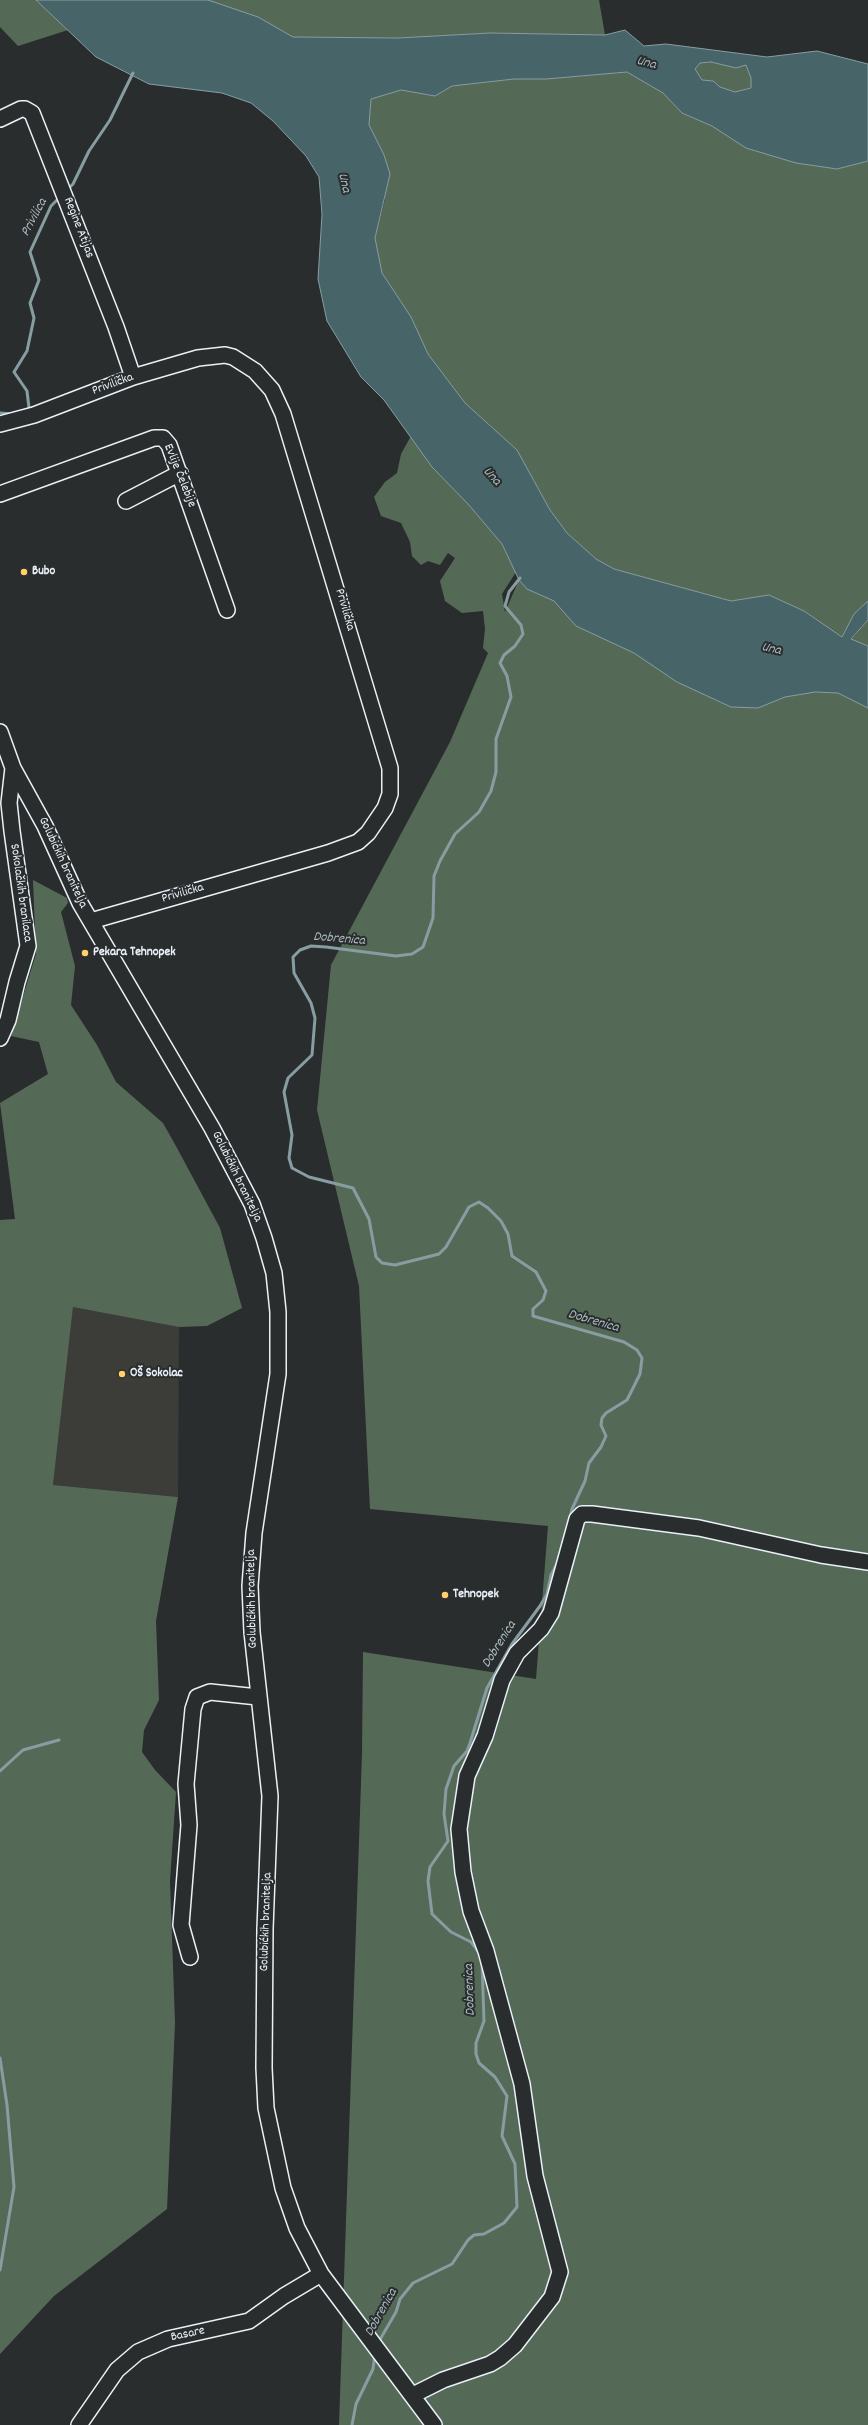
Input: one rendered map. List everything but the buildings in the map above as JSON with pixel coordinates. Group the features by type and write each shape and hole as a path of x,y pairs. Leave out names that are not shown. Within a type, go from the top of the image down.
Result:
{"street":[{"name":"Regine Atijas","path":"0,119 21,109 25,109 32,113 116,327 133,377"},
{"name":"Privilička","path":"0,424 34,415 133,377 198,358 225,355 246,364 272,390 283,414 338,589 390,768 391,784 385,808 376,822 358,842 346,848 91,921"},
{"name":"Evlije Čelebije","path":"0,494 154,438 163,438 169,445 180,473 227,610"},
{"path":"126,501 180,473"},
{"name":"Golubićkih branitelja","path":"0,732 13,768 45,826 66,877 212,1128 252,1204 274,1273 278,1312 278,1374 254,1533 250,1586 252,1632 258,1697 270,1796 265,1929 264,2068 266,2108 283,2188 297,2228 321,2274 434,2425"},
{"name":"Sokolačkih branilaca","path":"0,1038 8,1020 17,982 28,946 9,803 13,768"},
{"path":"409,2390 490,2364 500,2358 515,2345 552,2297 560,2272 535,2176 522,2084 486,1951 471,1911 463,1872 459,1829 467,1776 485,1736 502,1680 517,1653 541,1629 551,1613 577,1519 582,1514 592,1514 699,1528 821,1555 868,1562"},
{"path":"190,1957 181,1925 189,1824 186,1784 193,1709 197,1697 210,1692 258,1697"},
{"name":"Basare","path":"79,2425 117,2370 138,2352 168,2339 249,2321 284,2296 321,2274"}],"shaded area":[{"name":"OŠ Sokolac","path":"73,1306 179,1327 178,1497 53,1485"}],"green space":[{"path":"0,0 36,0 68,30 18,46 0,27"},
{"path":"206,0 599,0 605,35 490,33 398,38 293,37"},
{"path":"711,62 736,68 746,65 751,78 751,88 735,92 720,87 713,81 702,80 695,69 700,63"},
{"path":"627,72 663,93 682,113 796,163 837,169 868,161 868,601 854,614 842,637 804,611 769,595 731,601 614,569 596,559 567,533 550,510 517,450 465,403 428,354 411,317 382,273 375,238 385,199 369,125 371,99 401,90 435,96 452,86 514,79 546,79"},
{"path":"411,436 432,467 468,504 502,544 516,572 502,594 505,612 519,580 683,661 868,687 868,2425 339,2425 362,1754 363,1652 536,1679 548,1526 370,1509 359,1286 317,1110 331,965 450,742 488,653 483,648 485,629 483,611 462,613 445,601 440,581 455,558 448,553 440,565 428,561 421,565 412,556 410,542 401,523 381,516 374,497 385,482 397,473 401,454"},
{"path":"868,620 868,646 851,640"},
{"path":"33,880 67,898 68,903 61,912 75,966 71,1005 97,1045 116,1082 163,1123 220,1228 242,1308 207,1326 179,1327 73,1307 53,1485 178,1497 156,1621 159,1700 144,1730 142,1752 155,1770 176,1792 170,1881 175,2023 167,2209 54,2296 0,2354 0,1220 15,1219 0,1103 48,1074 39,1042 11,1036 36,954"}],"water":[{"name":"Una","path":"36,0 208,0 258,17 293,37 398,38 490,33 605,35 625,30 644,46 666,44 767,57 817,51 868,64 868,161 837,169 796,163 746,148 712,126 682,113 663,93 627,72 546,79 514,79 452,86 435,96 401,90 371,99 369,125 384,155 390,174 375,238 382,273 411,317 428,354 465,403 517,450 550,510 567,533 596,559 614,569 731,601 769,595 804,611 842,637 854,614 868,601 868,620 851,639 868,646 868,708 838,693 815,692 785,697 758,708 731,707 677,682 634,653 576,626 554,601 527,589 519,580 502,544 468,504 432,467 384,400 361,377 327,321 318,279 322,214 319,177 306,156 273,121 251,103 222,93 149,84 96,57","holes":["711,62 736,68 746,65 751,78 751,88 735,92 720,87 713,81 702,80 695,69 700,63"]}],"waterway":[{"name":"Privilica","path":"68,189 73,184 89,151 110,120 133,73"},
{"name":"Privilica","path":"27,412 29,408 27,391 14,372 27,351 34,318 30,303 39,280 30,252 51,206 61,196"},
{"name":"Privilica","path":"0,413 12,414"},
{"name":"Dobrenica","path":"520,578 509,592 505,606 521,625 523,634 515,646 504,655 500,663 507,676 511,697 496,739 496,772 491,791 479,812 455,834 440,861 434,876 433,918 423,947 412,954 396,956 311,946 300,950 293,957 294,973 311,1003 315,1018 312,1055 288,1078 284,1092 292,1135 289,1158 292,1168 309,1177 353,1188 369,1219 376,1257 382,1263 395,1265 439,1254 446,1247 469,1207 479,1202 488,1208 501,1221 508,1234 512,1256 536,1272 546,1291 543,1300 533,1309 533,1316 624,1342 637,1350 642,1358 640,1374 627,1400 606,1413 602,1418 601,1425 606,1436 601,1447 589,1463 585,1481 572,1509 570,1519"},
{"name":"Dobrenica","path":"478,1951 471,1942 451,1932 432,1914 428,1881 430,1867 448,1841 444,1814 446,1789 454,1766 467,1751 487,1688 512,1644 547,1594 551,1575 559,1560"},
{"path":"0,1771 23,1750 59,1740"},
{"name":"Dobrenica","path":"378,2343 396,2312 400,2299 413,2283 452,2264 468,2240 474,2235 484,2234 504,2223 517,2207 515,2164 502,2136 507,2096 495,2077 479,2063 476,2054 476,2043 484,2021 482,1962"},
{"path":"0,2058 7,2105 14,2187 0,2270"},
{"name":"Dobrenica","path":"352,2425 356,2404 373,2369 375,2354"}],"place":[{"name":"Bubo","path":"24,572"},
{"name":"Pekara Tehnopek","path":"85,953"},
{"name":"OŠ Sokolac","path":"122,1374"},
{"name":"Tehnopek","path":"445,1595"}]}
